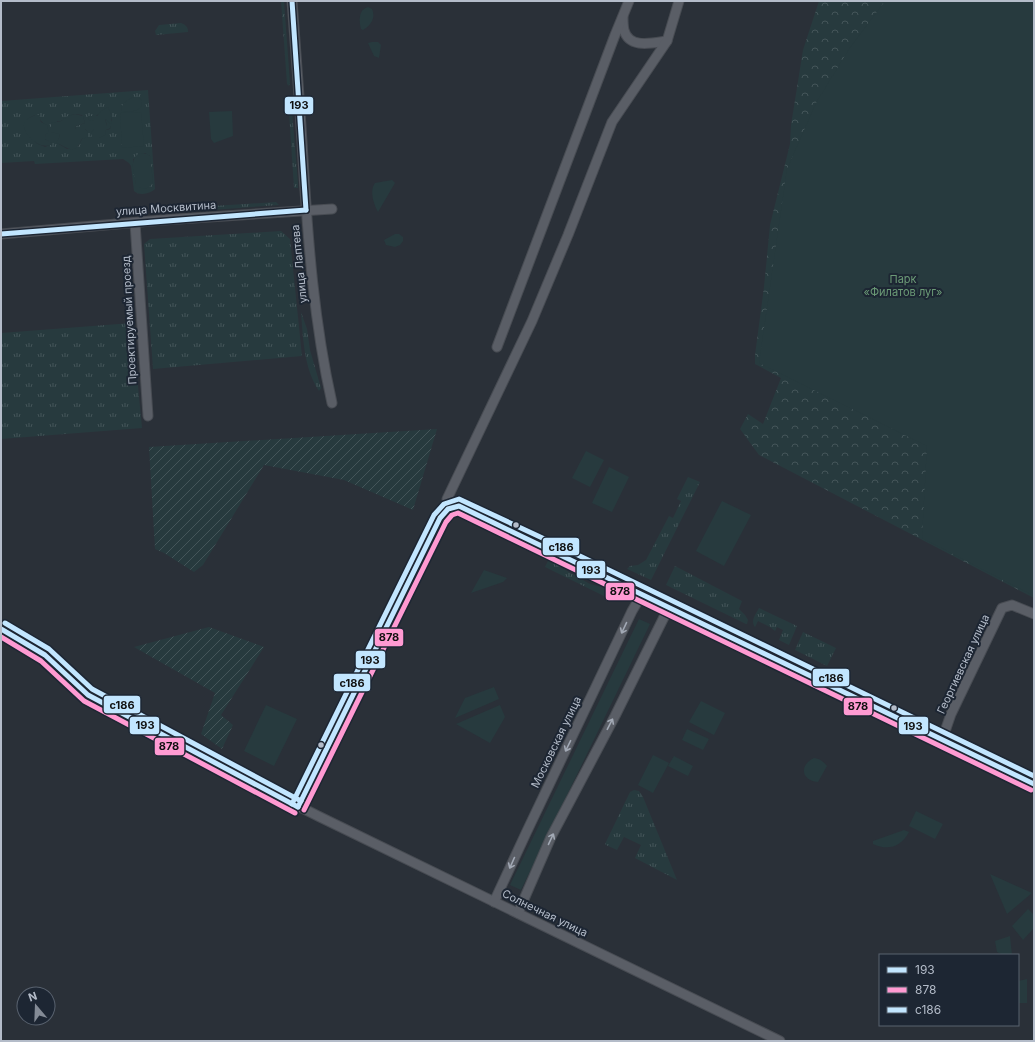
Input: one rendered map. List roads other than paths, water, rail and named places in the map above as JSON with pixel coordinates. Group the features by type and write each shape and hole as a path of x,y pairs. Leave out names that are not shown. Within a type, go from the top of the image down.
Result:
{"street":[{"name":"улица Лаптева","path":"292,1 306,210 315,308 332,403"},
{"path":"497,347 629,1"},
{"path":"447,499 532,321 568,235 612,122 667,41 679,1"},
{"path":"622,16 624,31 629,39 639,44 667,41"},
{"name":"улица Москвитина","path":"1,234 332,209"},
{"name":"Проектируемый проезд","path":"135,223 148,416"},
{"path":"298,807 439,518 443,512 452,507 459,506 1034,784"},
{"name":"Московская улица","path":"494,902 632,611 642,594"},
{"name":"Георгиевская улица","path":"942,740 951,714 1002,608 1012,605 1034,614"},
{"path":"518,913 551,837 615,716 669,607"},
{"name":"Солнечная улица","path":"1,629 46,655 88,695 298,807 780,1041"}],"park label":[{"name":"Парк «Филатов луг»","path":"903,285"}]}
